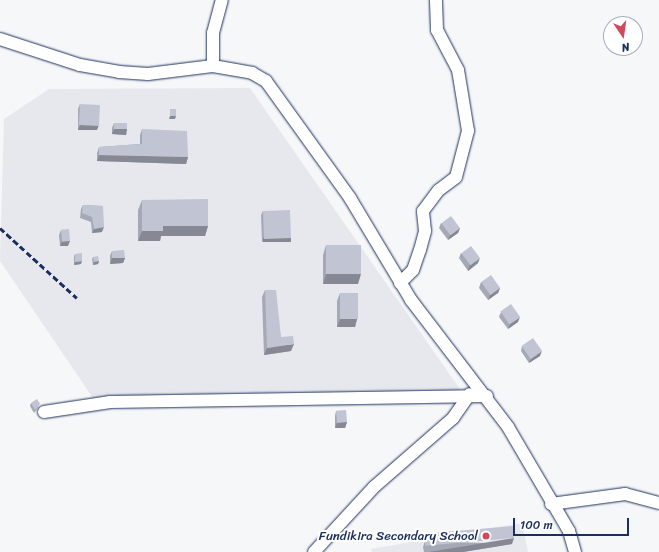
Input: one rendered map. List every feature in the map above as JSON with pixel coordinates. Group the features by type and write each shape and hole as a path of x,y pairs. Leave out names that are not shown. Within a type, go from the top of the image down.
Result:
{"street":[{"path":"213,66 212,39 222,0"},
{"path":"400,283 412,270 422,244 423,212 439,190 456,177 468,131 458,70 437,30 436,0"},
{"path":"0,39 80,65 119,72 148,74 213,66 252,73 266,81 350,198 400,283 468,377 487,396 551,504 569,531 575,552"},
{"path":"314,552 374,488 452,418 468,399 468,377"},
{"path":"44,412 110,402 468,399 487,396"},
{"path":"551,504 625,494 659,503"}],"shaded area":[{"path":"250,88 462,392 93,398 0,261 4,119 49,89"},
{"name":"Fundikira Secondary School","path":"522,523 528,552 372,552 371,549"}],"building":[{"path":"80,104 100,105 99,126 79,125"},
{"path":"170,109 176,109 176,116 170,116"},
{"path":"114,123 127,123 127,129 114,129"},
{"path":"142,129 187,131 188,157 99,155 99,147 142,144"},
{"path":"208,199 208,226 163,226 163,231 142,231 142,200"},
{"path":"83,205 103,206 104,227 94,229 92,217 82,213"},
{"path":"290,210 291,238 264,239 263,211"},
{"path":"451,216 460,228 450,235 441,223"},
{"path":"69,229 70,241 62,242 61,230"},
{"path":"326,245 361,245 361,274 326,274"},
{"path":"471,246 480,258 470,265 461,253"},
{"path":"124,250 125,258 112,258 112,251"},
{"path":"82,253 82,261 75,262 75,254"},
{"path":"98,256 99,261 94,262 93,257"},
{"path":"491,275 500,288 490,295 481,282"},
{"path":"265,290 276,290 281,337 293,336 294,344 267,348"},
{"path":"340,293 358,293 358,319 340,319"},
{"path":"511,304 520,317 510,325 500,311"},
{"path":"533,338 542,351 531,359 522,346"},
{"path":"37,399 40,404 35,410 31,403"},
{"path":"346,410 347,422 337,423 336,411"},
{"path":"513,526 514,538 425,546 424,534"}],"railway":[{"path":"0,228 77,298"}],"place":[{"name":"Fundikira Secondary School","path":"486,536"}]}
